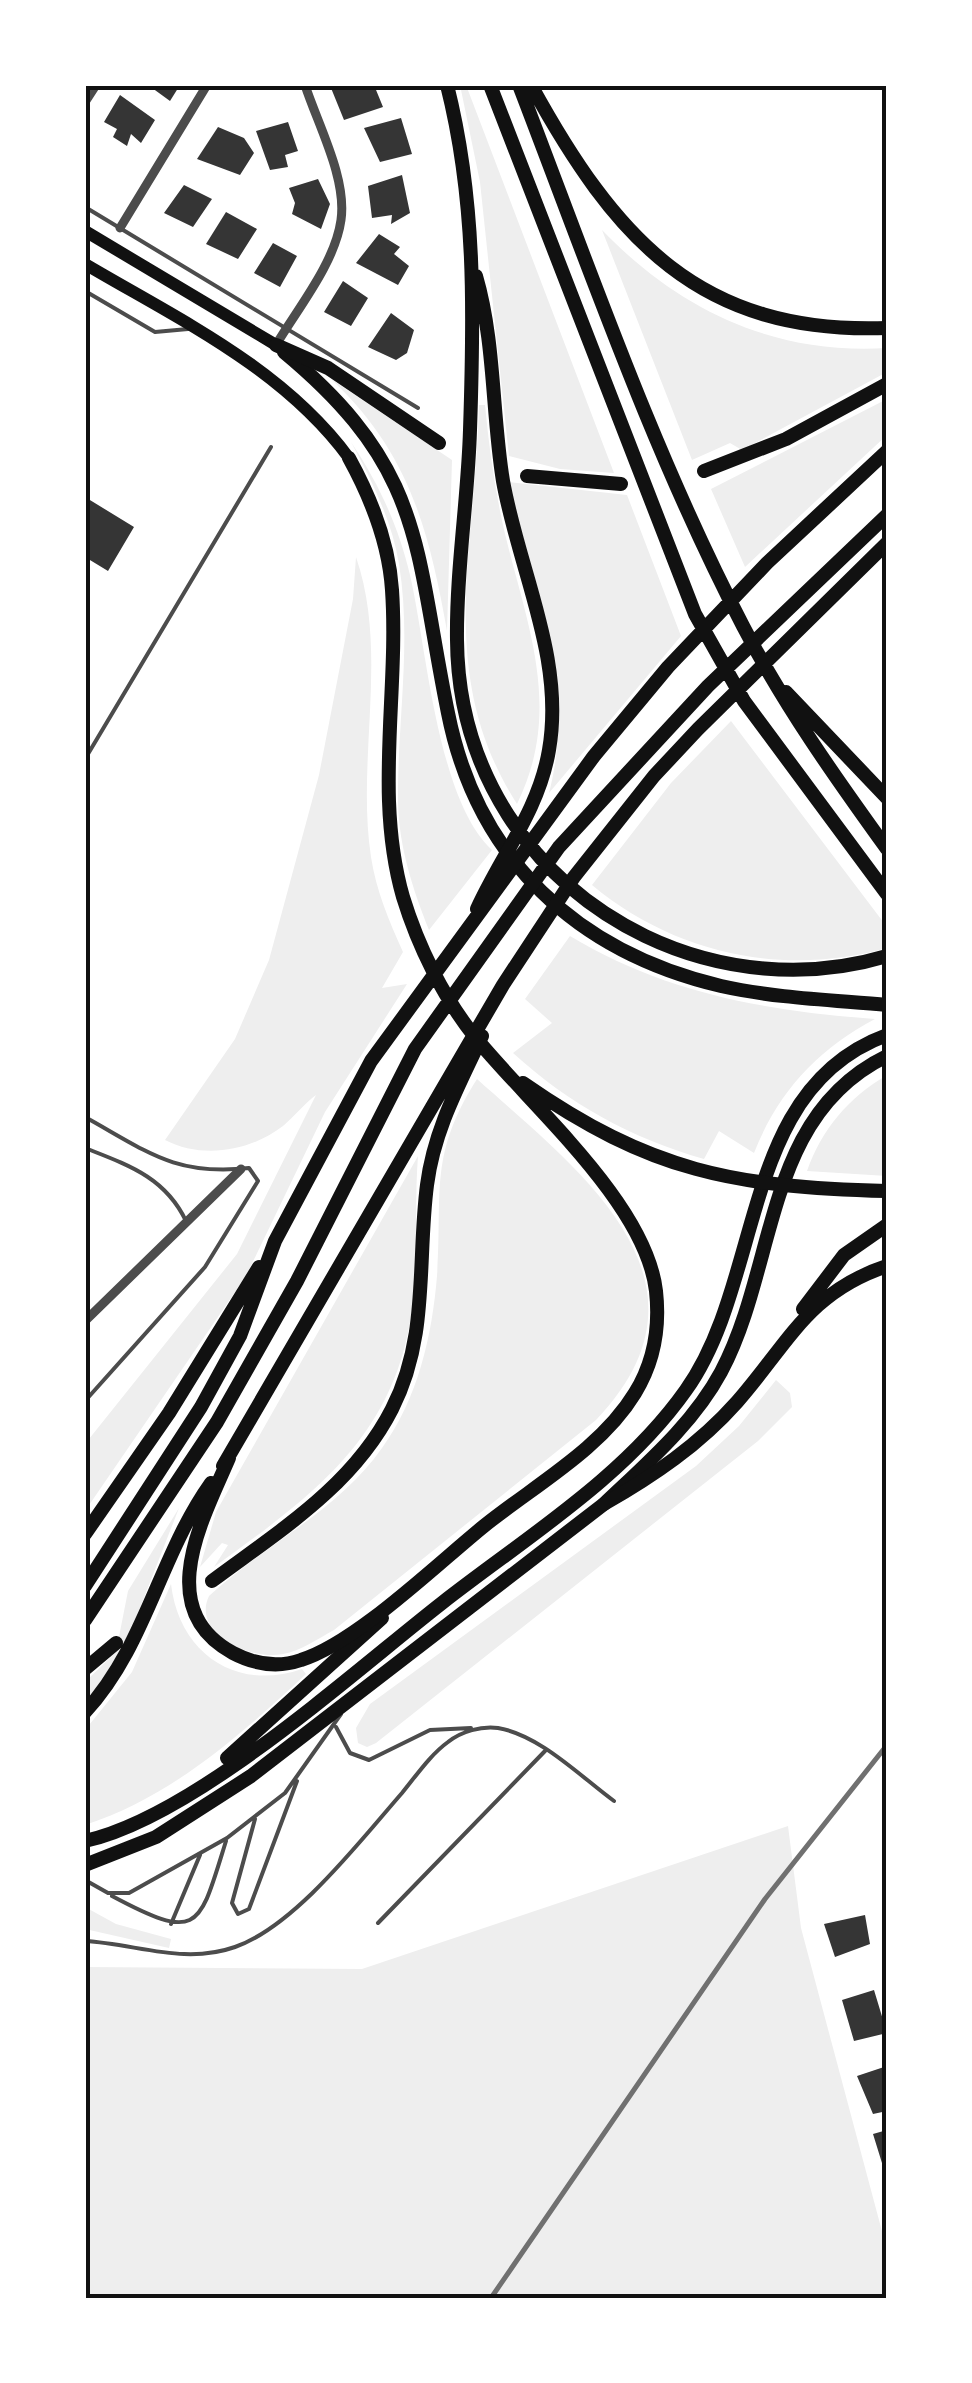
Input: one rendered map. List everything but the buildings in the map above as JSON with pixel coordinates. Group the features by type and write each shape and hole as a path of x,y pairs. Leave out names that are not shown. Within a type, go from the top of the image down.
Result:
{"main road":[{"path":"447,85 471,206 473,268 470,432 457,643 463,702 478,759 500,804 536,855 582,898 624,926 695,955 762,969 817,970 887,956"},
{"path":"490,85 682,584 744,701 887,894"},
{"path":"519,85 646,411 715,570 774,681 887,849"},
{"path":"530,85 559,137 615,218 646,250 680,274 716,296 785,320 855,329 887,328"},
{"path":"85,231 276,345 328,368 440,443"},
{"path":"85,264 193,328 291,393 348,458 375,515 392,587 389,805 396,869 415,932 448,996 637,1231 655,1286 655,1343 634,1396 604,1430 434,1570 357,1629 312,1656 266,1664 218,1644 197,1618 188,1584 188,1562 229,1458"},
{"path":"465,938 536,800 548,754 553,710 546,646 504,484 473,268"},
{"path":"276,345 362,426 399,488 418,550 461,770 491,832 510,859 555,906 610,942 665,969 724,986 887,1004"},
{"path":"704,471 786,439 887,384"},
{"path":"85,1534 170,1413 275,1242 371,1061 465,938 594,756 668,667 767,563 887,451"},
{"path":"527,476 621,484"},
{"path":"85,1620 217,1422 297,1281 394,1082 559,847 677,718 887,515"},
{"path":"85,1712 132,1648 179,1536 229,1458 503,985 574,877 654,776 887,543"},
{"path":"855,576 887,558"},
{"path":"774,681 887,798"},
{"path":"212,1580 320,1500 360,1458 392,1409 410,1362 420,1313 424,1210 432,1156 449,1103 503,985"},
{"path":"85,1841 143,1820 206,1782 614,1469 659,1425 688,1388 724,1319 773,1154 797,1104 835,1064 887,1034"},
{"path":"604,1504 679,1430 720,1372 753,1294 784,1178 810,1122 844,1082 887,1056"},
{"path":"514,1077 621,1144 710,1176 824,1189 887,1191"},
{"path":"85,1865 129,1850 186,1819 250,1776 604,1504 656,1473 705,1435 738,1401 797,1324 830,1270 860,1241 887,1226"},
{"path":"85,1586 202,1407 240,1336 275,1242"},
{"path":"797,1324 845,1284 887,1266"},
{"path":"206,1782 242,1743 434,1570"},
{"path":"85,1669 116,1643"}],"street":[{"path":"85,102 96,85"},
{"path":"120,228 208,85"},
{"path":"276,345 333,246 342,210 305,85"},
{"path":"85,1320 240,1169"}],"lane":[{"path":"85,208 418,408"},
{"path":"85,291 155,332 173,334 193,328"},
{"path":"85,758 271,447"},
{"path":"85,1118 174,1165 200,1171 253,1170 258,1181 221,1246 85,1401"},
{"path":"85,1148 149,1175 171,1195 187,1223"},
{"path":"108,1893 138,1890 255,1819 298,1778 350,1699"},
{"path":"335,1725 350,1753 369,1760 430,1730 481,1728 515,1733 614,1801"},
{"path":"85,1942 120,1944 174,1956 205,1956 263,1934 307,1896 449,1741 481,1728"},
{"path":"378,1923 545,1751"},
{"path":"255,1819 232,1903 238,1914 249,1909 298,1778"},
{"path":"85,1880 170,1924 194,1920 205,1907 227,1838"},
{"path":"170,1924 202,1853"}],"shaded area":[{"path":"460,85 466,85 614,473 560,469 509,456 480,182"},
{"path":"602,230 663,283 731,322 806,344 887,348 887,372 742,450 730,443 692,460"},
{"path":"331,379 452,460 447,631 432,559 412,494 380,435"},
{"path":"887,399 887,435 745,567 711,489"},
{"path":"479,405 485,405 498,502 537,669 538,735 531,769 517,804 491,755 476,707 468,659 468,560"},
{"path":"351,442 379,489 400,539 446,760 473,827 492,850 429,930 408,868 399,819 404,624 399,564 374,486"},
{"path":"507,482 627,495 681,636 549,793 556,753 556,675 540,598"},
{"path":"356,557 366,593 370,630 367,820 371,857 384,905 403,952 382,988 407,984 325,1112 246,1276 85,1511 85,1444 237,1254 316,1095 270,1135 240,1147 210,1151 165,1140 235,1039 269,960 319,775 353,599"},
{"path":"731,721 887,927 887,948 809,960 732,953 658,928 592,885 671,783"},
{"path":"570,936 642,972 717,996 794,1011 875,1019 835,1044 802,1075 775,1111 754,1153 719,1131 704,1159 651,1141 602,1117 556,1088 513,1053 552,1023 525,999"},
{"path":"887,1075 887,1176 807,1171 838,1116"},
{"path":"477,1079 556,1150 624,1230 643,1274 648,1320 633,1369 596,1420 334,1630 283,1654 241,1649 216,1633 209,1622 209,1596 323,1509 364,1470 394,1429 414,1387 435,1299 444,1153 461,1106"},
{"path":"418,1156 412,1309 403,1354 388,1394 368,1429 315,1488 214,1567 228,1545 222,1543 200,1567 216,1512"},
{"path":"776,1380 790,1393 792,1407 758,1441 376,1743 367,1747 358,1743 356,1728 370,1704 696,1466 739,1426"},
{"path":"179,1508 122,1654 85,1702 85,1682 116,1652 128,1591"},
{"path":"171,1584 186,1630 215,1661 255,1675 302,1669 306,1674 230,1741 176,1781 117,1813 85,1825 85,1730 132,1672"},
{"path":"788,1826 801,1928 887,2250 887,2298 85,2298 85,1967 362,1969"},
{"path":"85,1907 116,1924 171,1939 169,1948 85,1929"}],"railway":[{"path":"491,2298 765,1899 887,1745"}]}
